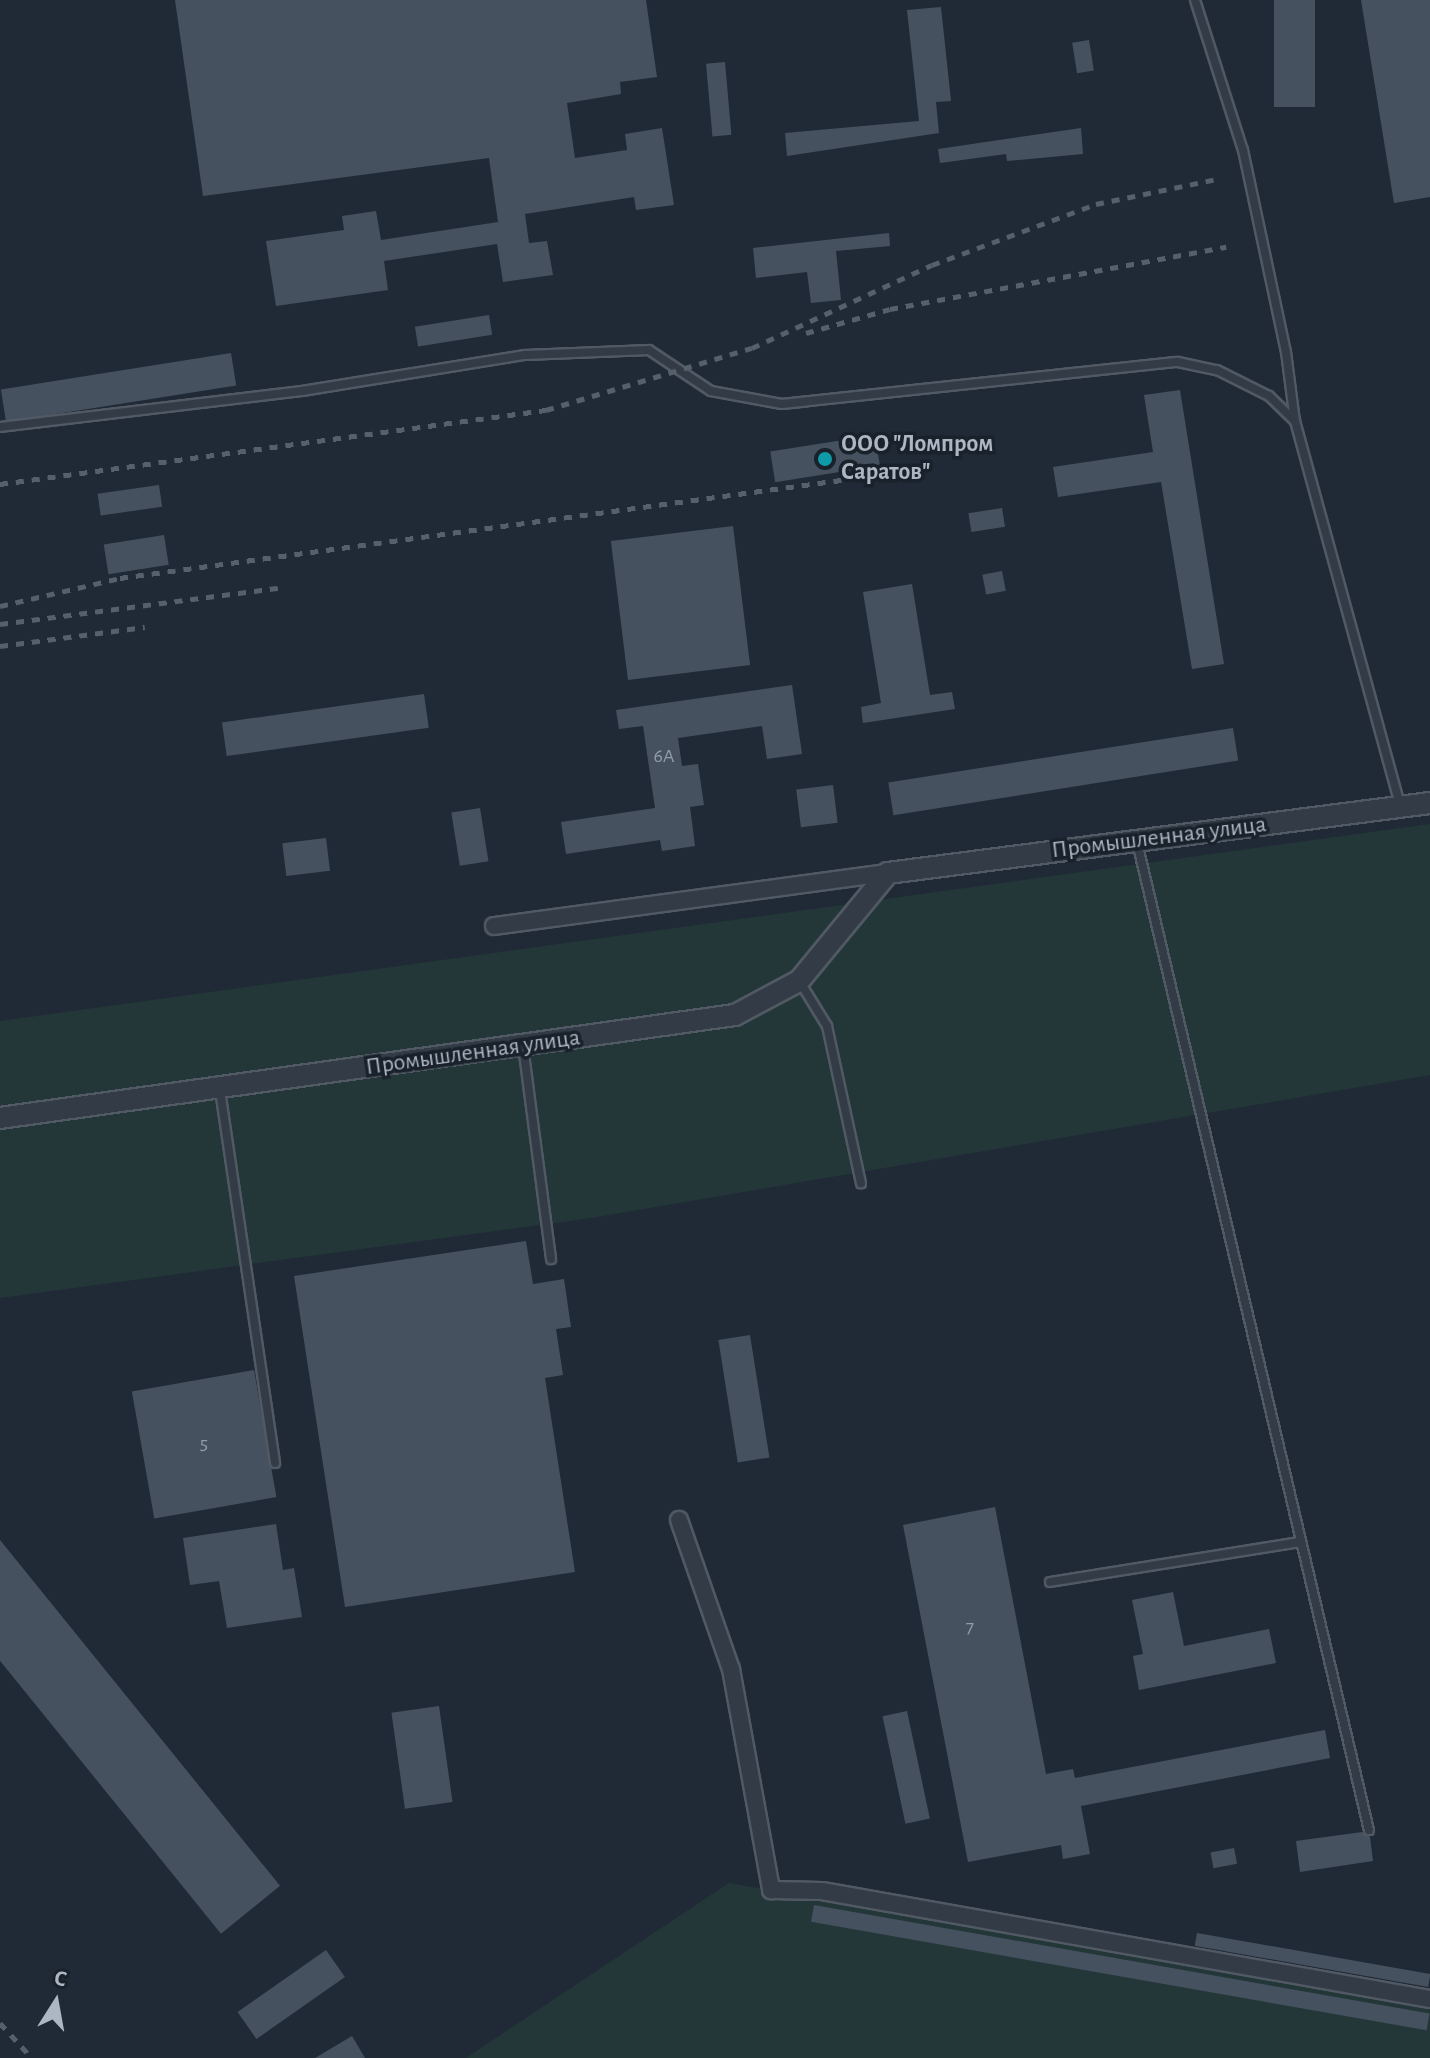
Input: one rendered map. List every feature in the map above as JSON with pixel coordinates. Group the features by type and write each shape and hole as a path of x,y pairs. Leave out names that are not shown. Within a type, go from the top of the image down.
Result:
{"street":[{"name":"Промышленная улица","path":"494,926 1430,803"},
{"name":"Промышленная улица","path":"0,1118 735,1015 799,981 888,873"},
{"path":"679,1520 731,1669 771,1890 822,1891 1430,1999"}],"lane":[{"path":"1195,0 1243,150 1286,352 1295,421 1400,807"},
{"path":"0,427 302,391 525,355 649,350 711,391 782,404 1178,362 1230,376 1269,396 1295,421"},
{"path":"1137,841 1369,1830"},
{"path":"799,981 827,1026 861,1183"},
{"path":"523,1045 551,1259"},
{"path":"220,1089 275,1463"},
{"path":"1050,1582 1301,1542"}],"green space":[{"path":"1430,824 1430,1075 591,1218 0,1298 0,1021"},
{"path":"729,1883 1430,2007 1430,2058 466,2058"}],"building":[{"path":"175,0 646,0 657,77 620,82 621,94 567,103 575,158 627,150 625,134 662,128 674,205 636,210 634,197 525,214 529,243 547,241 553,275 503,282 497,244 384,261 388,290 276,306 266,241 344,230 342,216 376,211 381,240 498,222 489,158 203,196"},
{"path":"1274,0 1315,0 1315,107 1274,107"},
{"path":"1361,0 1430,0 1430,197 1394,203"},
{"path":"941,7 951,101 936,102 939,133 787,156 785,133 919,121 907,10"},
{"path":"1089,40 1094,71 1077,73 1072,43"},
{"path":"725,62 731,135 712,136 706,64"},
{"path":"1081,128 1083,154 1007,161 1006,154 940,163 938,149"},
{"path":"889,233 890,246 836,251 841,300 811,303 807,272 756,278 753,248"},
{"path":"489,315 492,335 418,346 415,327"},
{"path":"231,353 236,386 6,422 1,389"},
{"path":"1180,390 1224,664 1192,669 1161,482 1058,497 1053,467 1153,452 1144,395"},
{"name":"ООО \"Ломпром Саратов\"","path":"875,435 880,466 775,482 770,452"},
{"path":"159,485 162,507 101,515 98,494"},
{"path":"1002,508 1005,527 971,532 968,513"},
{"path":"733,526 750,665 628,680 611,541"},
{"path":"164,535 169,565 108,574 104,545"},
{"path":"1002,571 1006,591 986,594 982,575"},
{"path":"912,584 930,695 952,692 955,709 863,723 861,707 881,703 863,592"},
{"path":"792,685 802,754 767,759 762,726 678,738 682,766 698,764 704,805 690,807 695,846 662,851 660,840 566,854 561,822 655,808 643,726 619,729 616,710"},
{"path":"424,694 429,728 227,756 222,722"},
{"path":"1233,728 1238,761 893,815 888,783"},
{"path":"833,785 838,823 801,827 796,790"},
{"path":"480,808 488,861 460,866 451,813"},
{"path":"326,838 330,871 286,876 282,843"},
{"path":"526,1241 533,1284 564,1279 571,1327 556,1329 563,1375 545,1378 575,1572 345,1607 294,1276"},
{"path":"750,1335 769,1457 738,1462 718,1340"},
{"path":"254,1370 276,1497 154,1519 132,1392"},
{"path":"995,1507 1046,1774 1073,1769 1075,1778 1325,1730 1330,1758 1081,1806 1090,1854 1063,1859 1061,1845 968,1862 903,1525"},
{"path":"276,1524 283,1570 294,1568 302,1617 227,1628 219,1581 190,1585 183,1538"},
{"path":"0,1540 280,1886 221,1934 0,1661"},
{"path":"1173,1592 1184,1646 1269,1629 1276,1663 1139,1690 1133,1656 1143,1654 1132,1600"},
{"path":"439,1706 452,1802 405,1809 391,1713"},
{"path":"907,1711 930,1819 905,1824 883,1716"},
{"path":"1362,1832 1370,1837 1373,1861 1300,1872 1296,1841"},
{"path":"1234,1848 1237,1864 1213,1868 1210,1853"},
{"path":"814,1905 1430,2014 1427,2030 811,1922"},
{"path":"1197,1933 1430,1974 1428,1987 1195,1946"},
{"path":"326,1950 345,1977 256,2039 238,2012"},
{"path":"352,2036 365,2058 315,2058"}],"railway":[{"path":"0,484 546,410 752,348 932,265 1096,204 1217,179"},
{"path":"806,333 890,309 1226,247"},
{"path":"0,606 120,578 900,472"},
{"path":"0,624 279,588"},
{"path":"0,646 145,627"},
{"path":"0,2023 32,2058"}],"place":[{"name":"ООО \"Ломпром Саратов\"","path":"825,459"}]}
